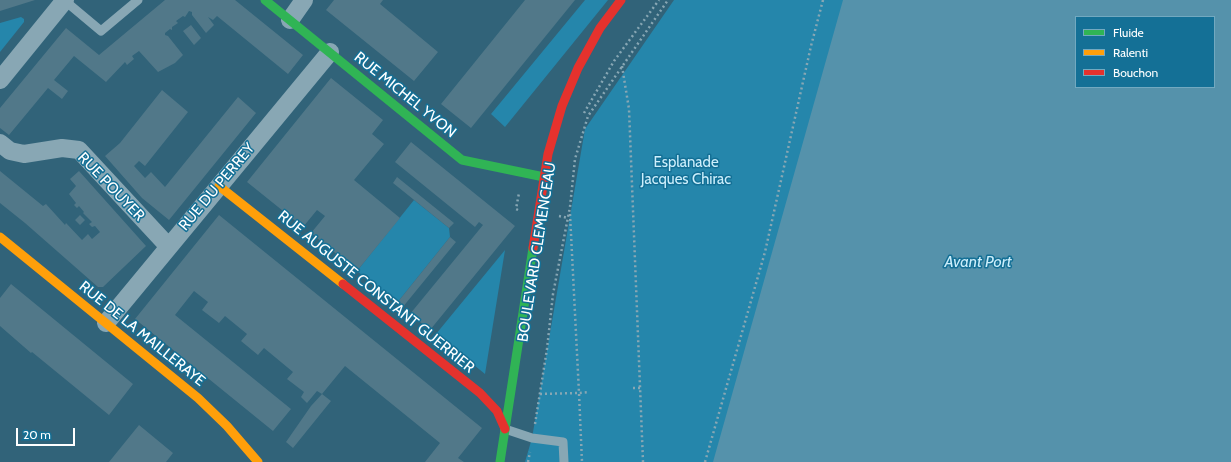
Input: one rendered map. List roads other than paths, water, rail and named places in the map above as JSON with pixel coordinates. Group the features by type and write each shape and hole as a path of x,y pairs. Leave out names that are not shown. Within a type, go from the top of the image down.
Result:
{"street":[{"path":"0,80 64,0"},
{"name":"RUE MICHEL YVON","path":"265,0 462,160 544,177"},
{"path":"290,20 304,0"},
{"name":"BOULEVARD CLEMENCEAU","path":"500,462 548,154 562,106 578,68 600,28 621,0"},
{"name":"RUE DU PERREY","path":"106,323 168,246 330,52"},
{"name":"RUE POUYER","path":"0,143 10,151 24,154 62,148 78,150 168,246"},
{"name":"RUE AUGUSTE CONSTANT GUERRIER","path":"219,186 480,393 497,411 505,430"},
{"name":"RUE DE LA MAILLERAYE","path":"0,237 198,398 227,426 258,462"}],"lane":[{"path":"64,0 101,31 138,0"},
{"path":"505,430 532,438 563,442 564,462"}],"water":[{"name":"Avant Port","path":"843,0 1231,0 1231,462 713,462"}],"park label":[{"name":"Esplanade Jacques Chirac","path":"686,172"}]}
